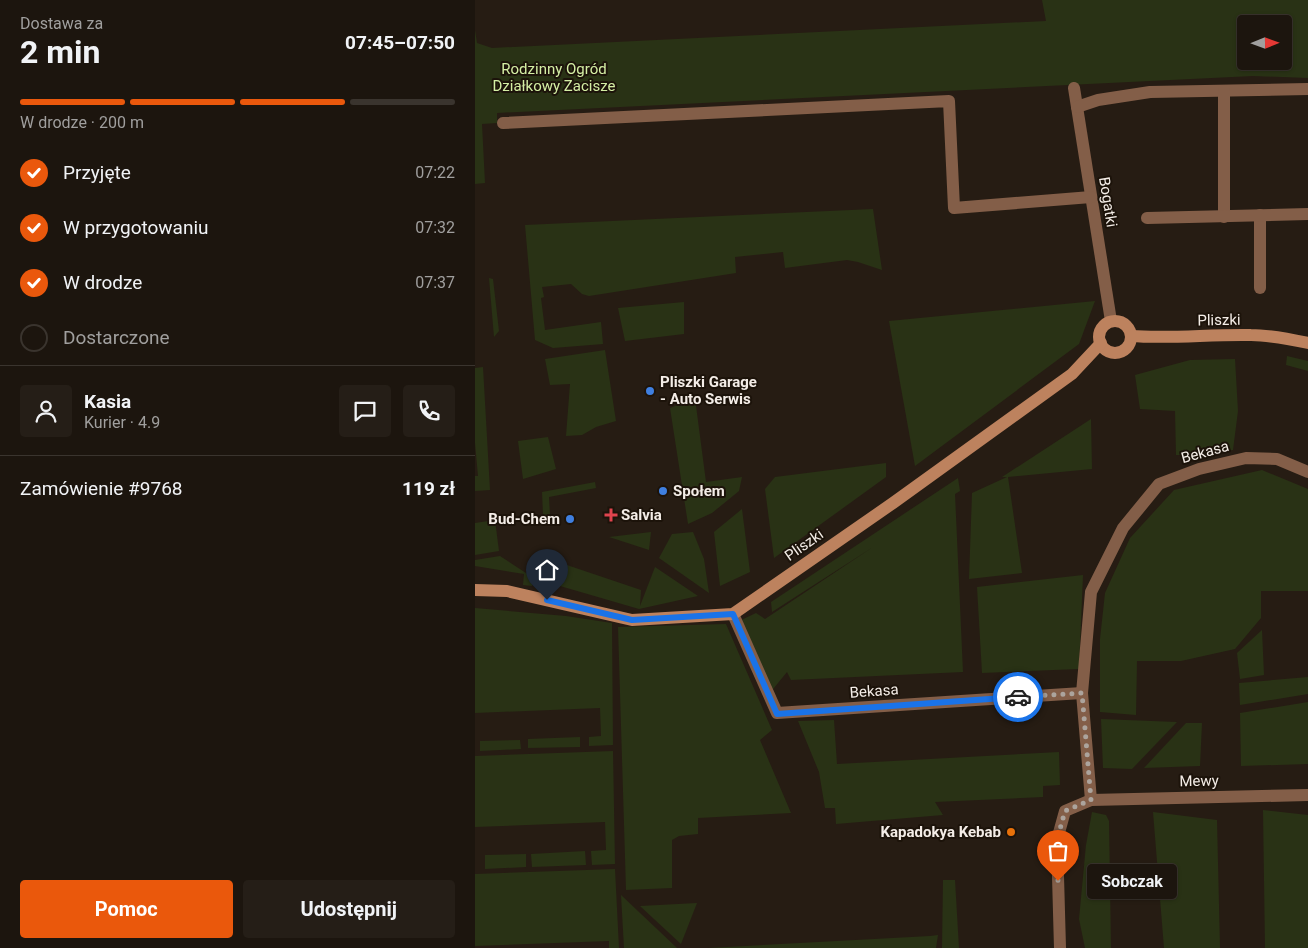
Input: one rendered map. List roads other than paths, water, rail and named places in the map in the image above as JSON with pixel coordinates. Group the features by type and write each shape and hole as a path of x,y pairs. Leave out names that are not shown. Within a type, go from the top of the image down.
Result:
{"street":[{"name":"Bogatki","path":"1074,88 1111,321"},
{"path":"1077,107 1097,100 1150,92 1308,89"},
{"path":"1224,91 1224,217"},
{"path":"503,123 949,102 954,208 1091,197"},
{"path":"1147,218 1308,214"},
{"path":"1260,215 1260,288"},
{"path":"1101,343 1108,351 1118,352 1127,346 1131,336 1128,328 1121,322 1111,321"},
{"name":"Pliszki","path":"733,614 893,503 1071,374 1101,343 1099,334 1103,326 1111,321"},
{"name":"Pliszki","path":"1131,336 1149,338 1250,335 1269,336 1308,343"},
{"name":"Bekasa","path":"1091,800 1082,693 1091,592 1123,528 1159,484 1199,469 1246,458 1277,459 1308,472"},
{"path":"475,590 507,591 632,620 733,614"},
{"name":"Bekasa","path":"733,614 777,714 1082,693"},
{"name":"Mewy","path":"1091,800 1308,795"},
{"path":"1060,948 1057,840 1065,811 1091,800"}],"place":[{"name":"Pliszki Garage - Auto Serwis","path":"650,391"},
{"name":"Społem","path":"663,491"},
{"name":"Salvia","path":"611,515"},
{"name":"Bud-Chem","path":"570,519"},
{"name":"Kapadokya Kebab","path":"1011,832"},
{"name":"Sobczak","path":"1058,881"}],"park label":[{"name":"Rodzinny Ogród Działkowy Zacisze","path":"554,78"}]}
